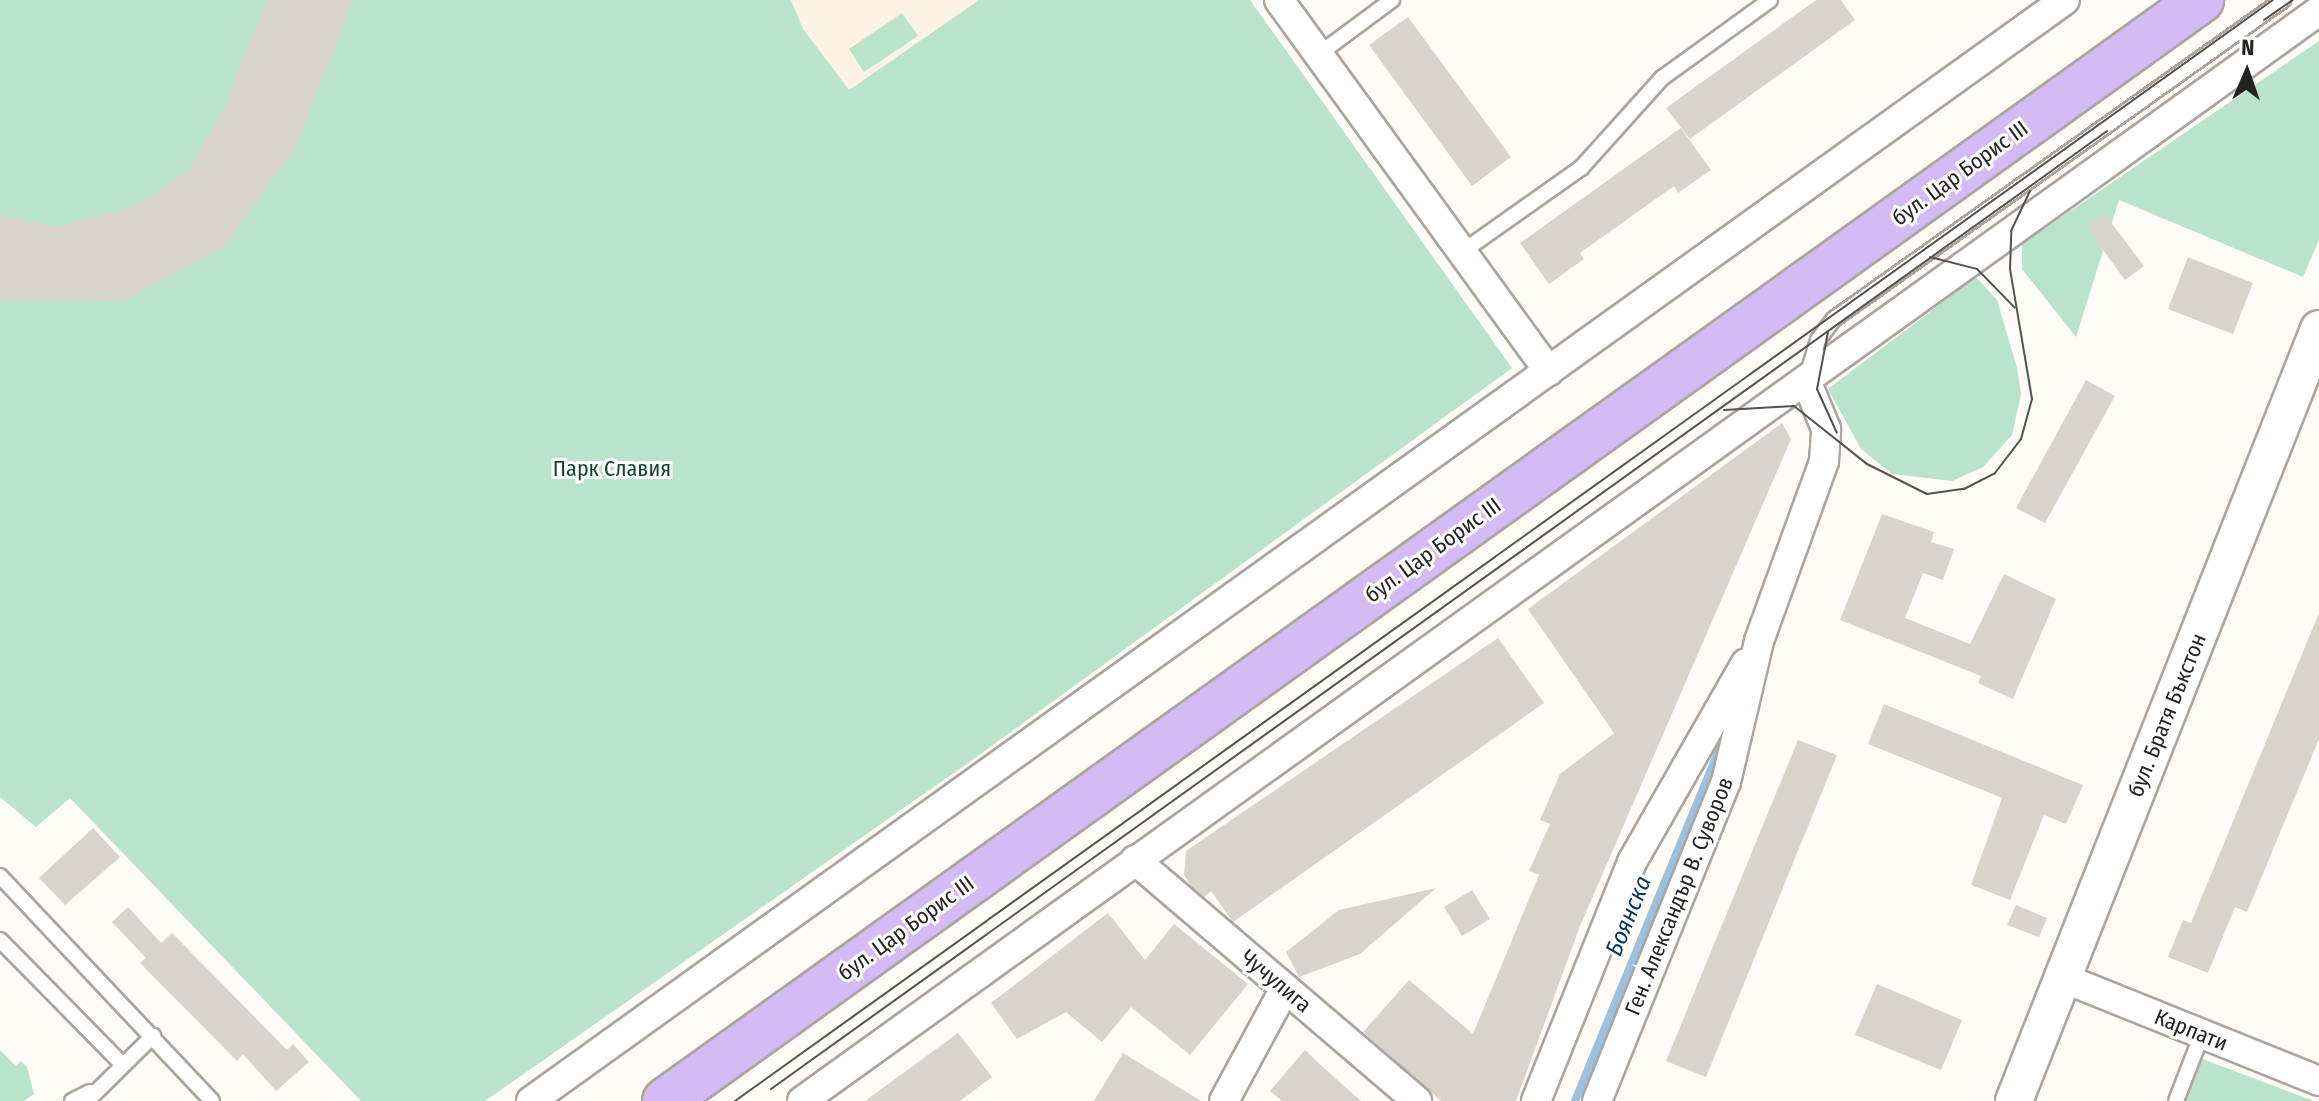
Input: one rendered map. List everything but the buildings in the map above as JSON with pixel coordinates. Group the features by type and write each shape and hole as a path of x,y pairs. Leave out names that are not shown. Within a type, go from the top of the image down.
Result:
{"main road":[{"name":"бул. Цар Борис III","path":"665,1101 2201,0"}],"street":[{"path":"1279,0 1549,371"},
{"path":"531,1101 2065,0"},
{"path":"802,1101 2319,11"},
{"name":"бул. Братя Бъкстон","path":"2014,1101 2319,329"},
{"name":"Ген. Александър В. Суворов","path":"1597,1101 1726,782 1759,641 1824,461 1826,429 1806,380"},
{"name":"Ген. Александър В. Суворов","path":"1536,1101 1632,862 1759,641"},
{"name":"Чучулига","path":"1135,860 1417,1101"},
{"name":"Карпати","path":"2063,978 2319,1081"},
{"path":"1224,1101 1285,988"}],"lane":[{"path":"1319,54 1392,0"},
{"path":"1462,252 1581,168 1662,78 1770,0"},
{"path":"1806,380 1818,340 1834,319 2283,0"},
{"path":"0,876 212,1101"},
{"path":"0,940 120,1062"},
{"path":"2176,1101 2202,1034"},
{"path":"72,1101 89,1096 120,1062 153,1036"}],"shaded area":[{"path":"791,0 979,0 848,90 803,29"}],"green space":[{"name":"Парк Славия","path":"0,0 791,0 803,29 849,90 979,0 1250,0 1512,368 968,763 485,1101 361,1101 70,798 36,827 0,797"},
{"path":"902,13 918,36 864,72 849,49"},
{"path":"2319,41 2319,240 2303,277 2119,200 2076,337 2022,269 2022,244"},
{"path":"1976,277 1997,300 2017,368 2021,394 2012,435 1983,467 1952,481 1892,474 1861,449 1828,389"},
{"path":"0,1050 16,1066 21,1061 27,1067 34,1094 24,1101 0,1101"},
{"path":"2200,1058 2314,1101 2182,1101"}],"waterway":[{"name":"Боянска","path":"1575,1101 1720,747"}],"tram line":[{"path":"735,1101 2273,0"},
{"path":"2264,20 2293,0"},
{"path":"771,1089 2107,131"},
{"path":"1724,410 1794,406 1867,464 1927,494 1964,489 1995,473 2021,439 2032,399 2010,269 2011,231 2030,191"},
{"path":"1930,257 1977,269 2015,308"},
{"path":"1828,332 1817,389 1837,433"}]}
